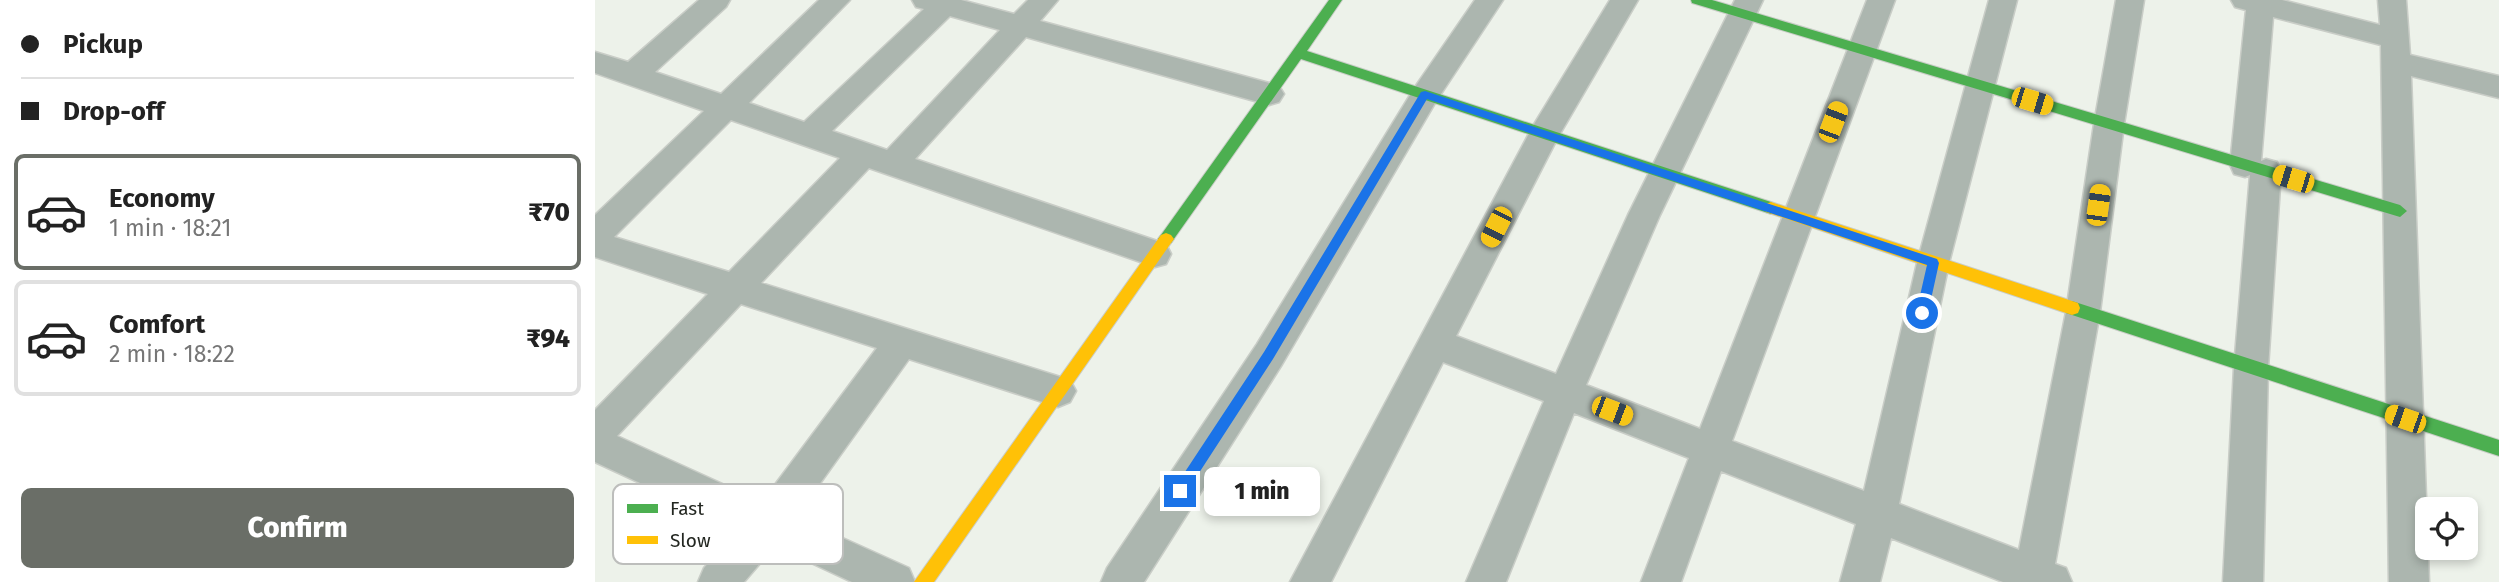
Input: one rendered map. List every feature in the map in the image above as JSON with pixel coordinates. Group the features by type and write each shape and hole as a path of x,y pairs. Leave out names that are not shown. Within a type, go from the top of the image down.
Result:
{"street":[{"path":"633,75 716,0"},
{"path":"836,0 725,106 600,249 734,288 1058,390"},
{"path":"595,435 734,288 1021,26 1044,0"},
{"path":"923,582 1336,0"},
{"path":"1121,582 1269,355 1425,95 1489,0"},
{"path":"1310,582 1544,134 1624,0"},
{"path":"1697,0 1746,7 1862,50 2400,211"},
{"path":"1661,582 1796,218 1881,0"},
{"path":"1860,582 1878,514 1933,263 2003,0"},
{"path":"1435,344 1878,514 2028,577 2083,312 2109,124 2130,0"},
{"path":"2392,0 2409,582"},
{"path":"2243,582 2256,168 2256,1 2499,88"},
{"path":"809,135 933,2 1269,94"},
{"path":"1486,582 1563,392 1663,174 1746,7"},
{"path":"1298,53 2499,449"},
{"path":"595,62 1155,254"},
{"path":"798,484 902,341"},
{"path":"595,444 682,484"},
{"path":"843,558 895,582"},
{"path":"719,582 735,564"}],"traffic: fast":[{"path":"1166,239 1336,0"},
{"path":"1697,0 2400,211"},
{"path":"1298,53 1771,208"},
{"path":"2072,308 2499,448"}],"traffic: slow":[{"path":"1771,208 2072,308"},
{"path":"923,582 1166,239"}],"route":[{"path":"1180,491 1269,355 1425,95 1933,263 1922,313"}]}
